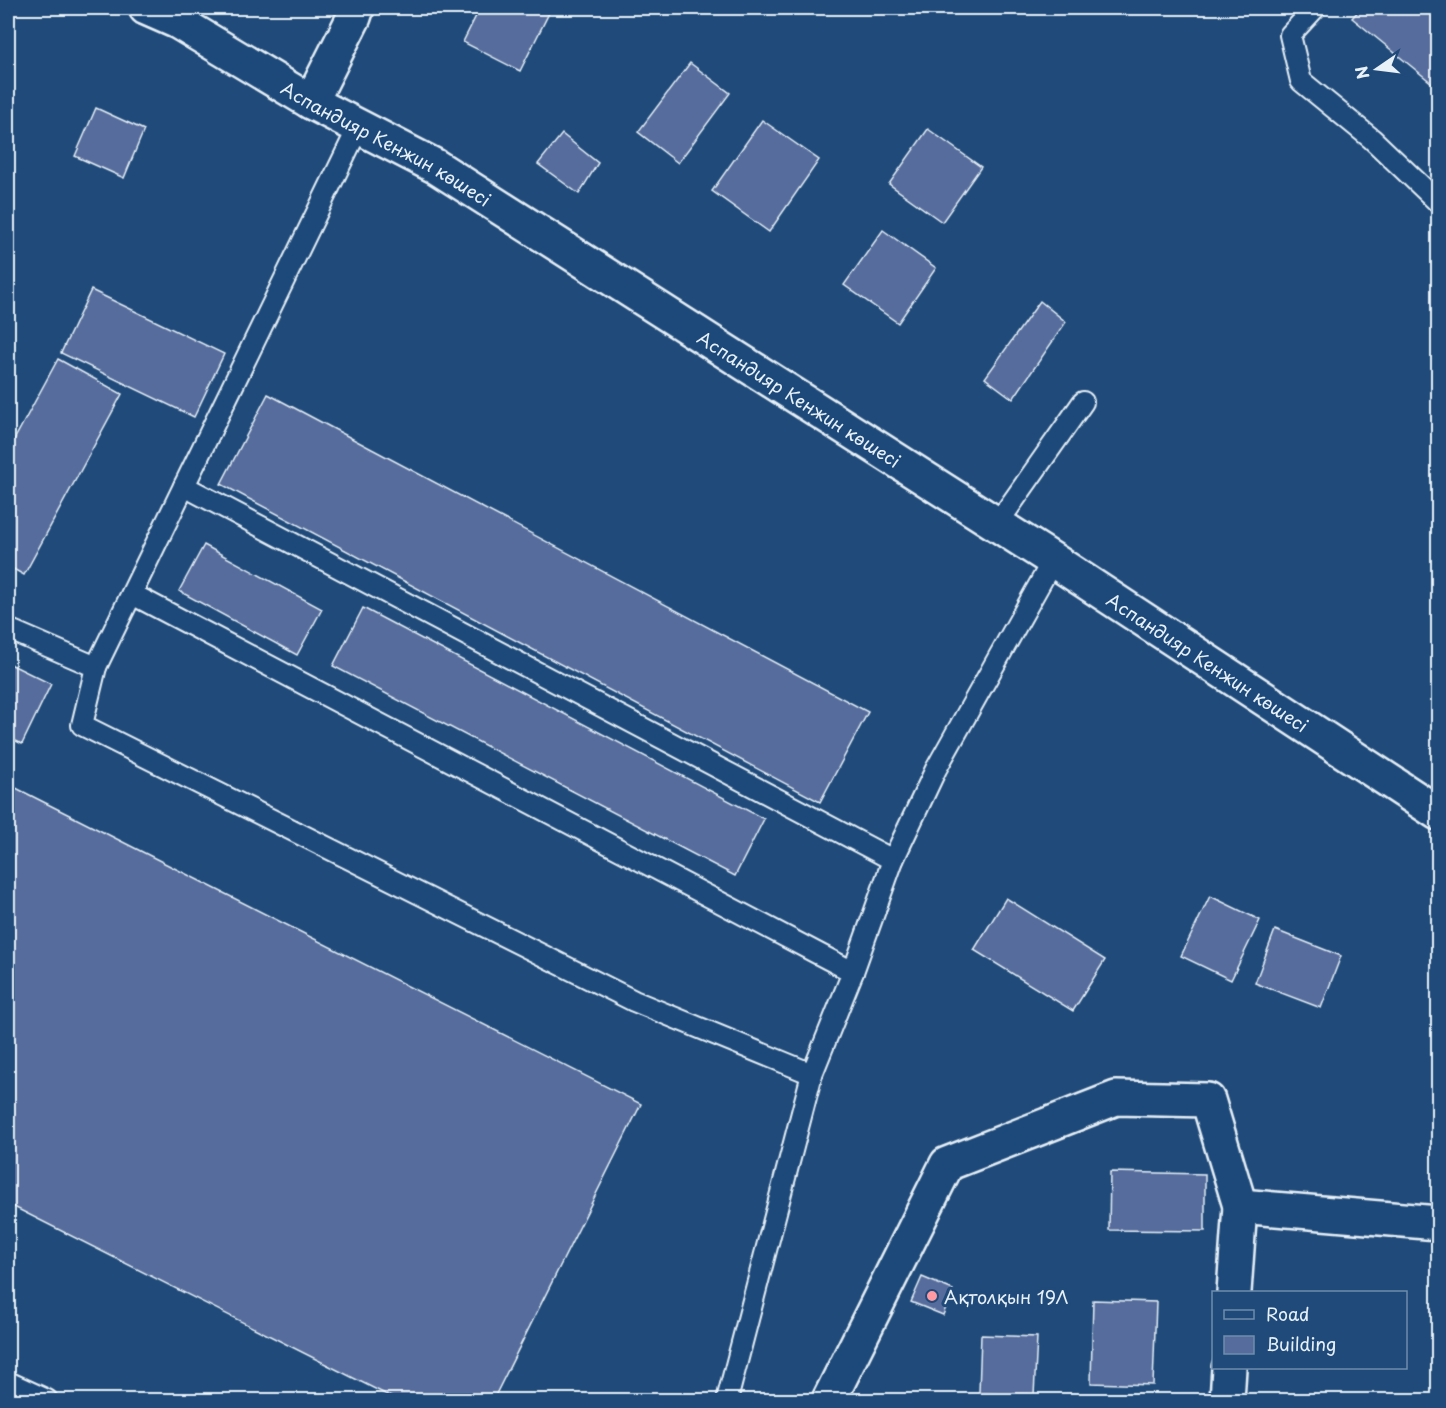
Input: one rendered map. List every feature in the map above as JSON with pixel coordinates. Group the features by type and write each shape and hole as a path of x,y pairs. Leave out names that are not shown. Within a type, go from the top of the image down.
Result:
{"street":[{"name":"Аспандияр Кенжин көшесі","path":"146,8 180,15 311,102 435,166 1053,560 1438,813"},
{"path":"311,102 357,8"},
{"path":"829,1401 947,1164 1116,1098 1208,1100 1240,1206 1234,1291"},
{"path":"1240,1206 1438,1223"},
{"path":"1227,1401 1229,1369"}],"lane":[{"path":"1315,8 1290,35 1301,81 1372,139 1438,202"},
{"path":"358,126 96,667 82,725 634,1001 812,1074"},
{"path":"997,524 1083,402"},
{"path":"184,486 893,860"},
{"path":"727,1401 812,1074 853,972 893,860 936,769 1053,560"},
{"path":"132,594 853,972"},
{"path":"8,629 96,667"},
{"path":"8,1382 47,1401"}],"building":[{"path":"480,8 538,8 549,13 520,71 463,42"},
{"path":"1361,8 1438,8 1438,88 1352,18"},
{"path":"690,63 730,93 678,163 638,132"},
{"path":"96,108 144,130 124,178 75,156"},
{"path":"762,120 819,160 769,232 712,191"},
{"path":"928,129 981,167 942,222 889,184"},
{"path":"562,134 598,163 579,194 538,164"},
{"path":"883,230 936,268 898,323 844,285"},
{"path":"91,290 224,354 194,417 61,353"},
{"path":"1040,301 1066,322 1013,399 985,378"},
{"path":"58,359 122,394 24,575 8,566 8,451"},
{"path":"268,394 868,712 820,802 221,484"},
{"path":"204,545 322,609 297,655 179,591"},
{"path":"363,608 764,819 735,876 333,666"},
{"path":"8,663 51,684 22,744 8,737"},
{"path":"8,784 641,1104 493,1400 397,1400 8,1204"},
{"path":"1210,896 1260,920 1231,980 1181,956"},
{"path":"1006,898 1105,960 1073,1011 974,950"},
{"path":"1275,930 1341,956 1321,1008 1255,983"},
{"path":"1110,1172 1205,1174 1205,1231 1109,1230"},
{"name":"Ақтолқын 19Л","path":"922,1277 953,1290 943,1315 911,1302"},
{"path":"1093,1300 1156,1302 1153,1385 1091,1383"},
{"path":"981,1335 1037,1337 1034,1395 979,1393"}],"place":[{"name":"Ақтолқын 19Л","path":"932,1296"}]}
